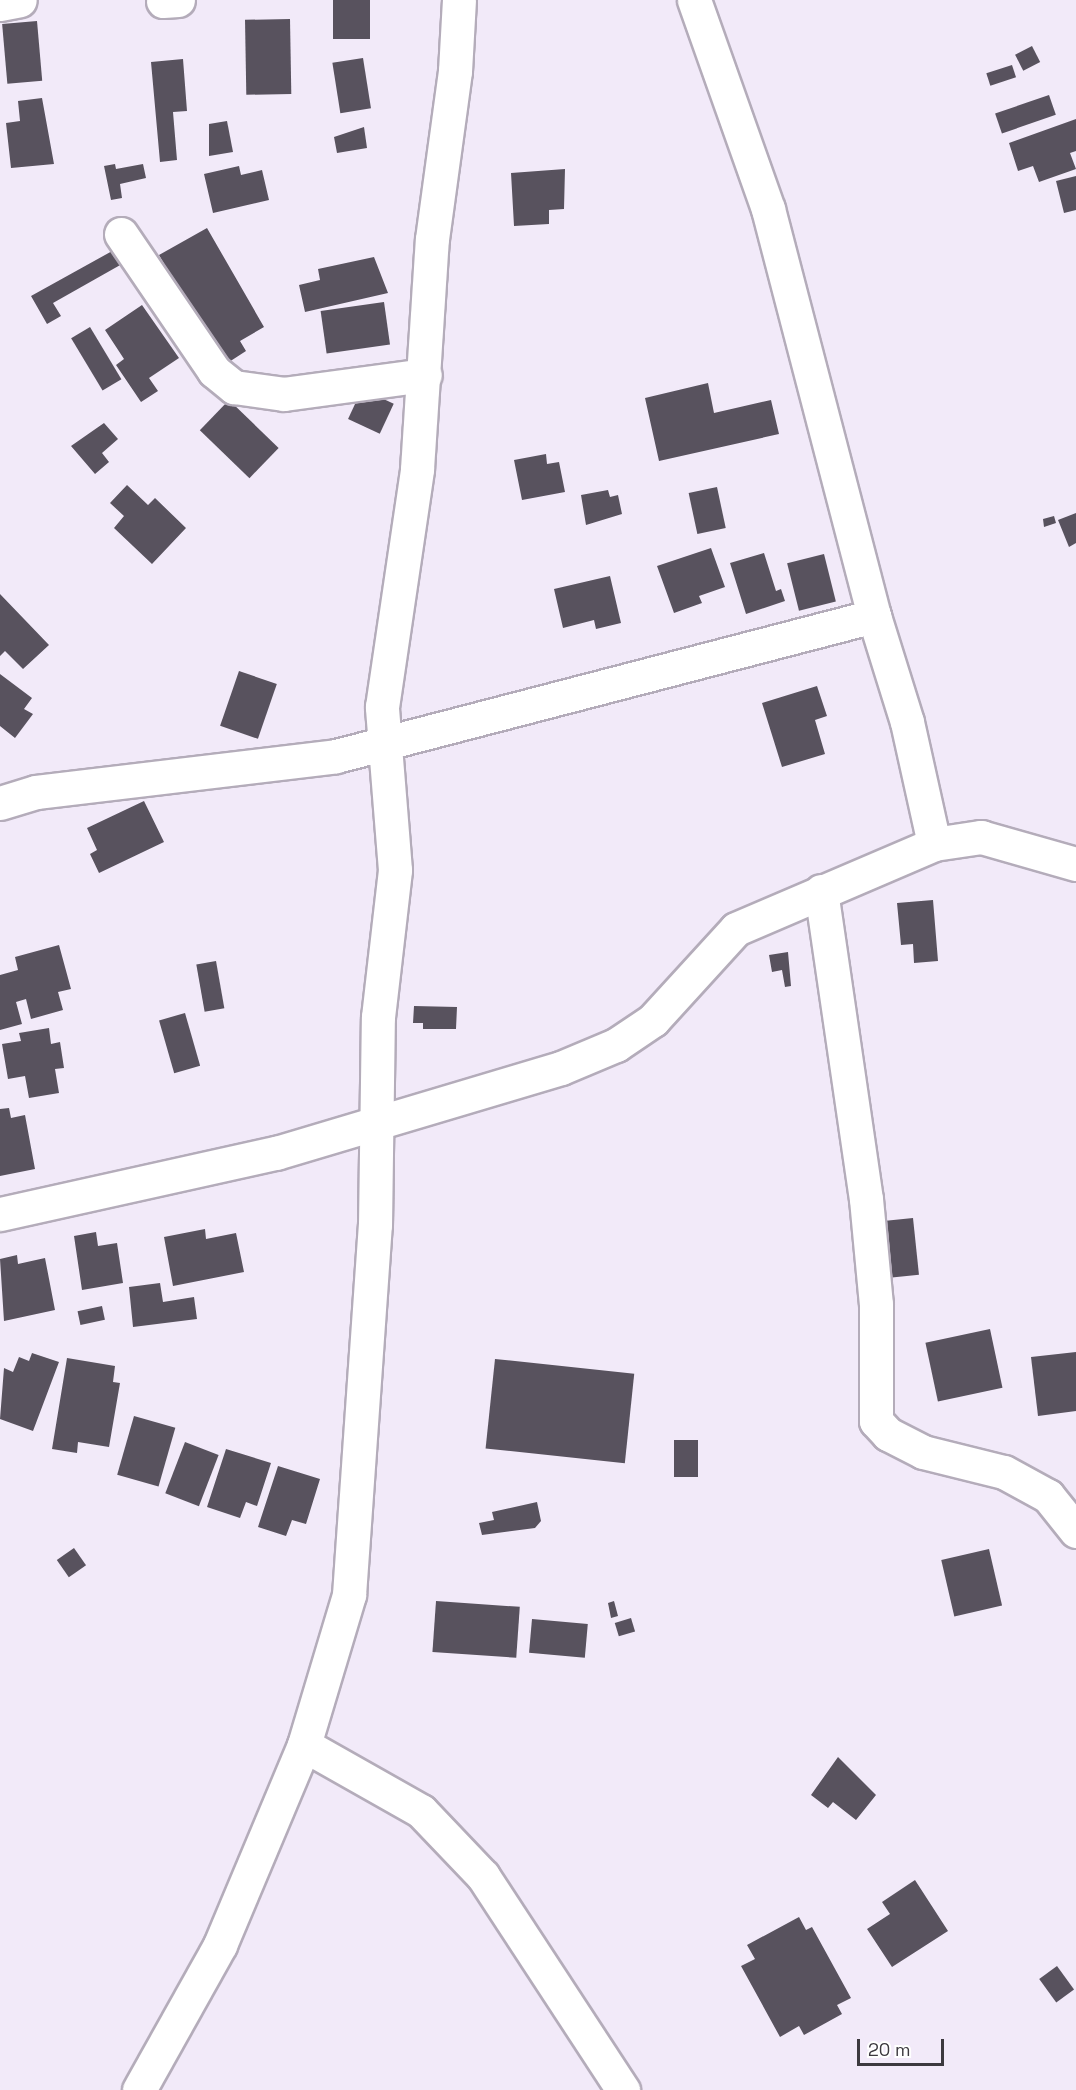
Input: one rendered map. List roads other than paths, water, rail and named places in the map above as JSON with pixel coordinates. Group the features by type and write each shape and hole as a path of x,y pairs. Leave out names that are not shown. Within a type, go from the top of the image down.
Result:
{"street":[{"path":"0,4 20,0"},
{"path":"139,2090 220,1945 304,1745 349,1595 380,1125 378,1017 395,870 384,741 387,657 417,469 425,375 432,239 455,71 459,0"},
{"path":"694,0 768,209 874,616 907,722 934,844"},
{"path":"121,234 214,371 234,387 284,394 425,375"},
{"path":"0,803 36,792 336,756 384,741 874,616"},
{"path":"0,1214 380,1125 561,1068 616,1045 652,1020 736,929 934,844 981,837 1076,864"},
{"path":"821,891 866,1199 876,1304 876,1420 888,1434 923,1452 1004,1472 1048,1497 1076,1531"},
{"path":"304,1745 422,1811 483,1876 623,2090"}]}
